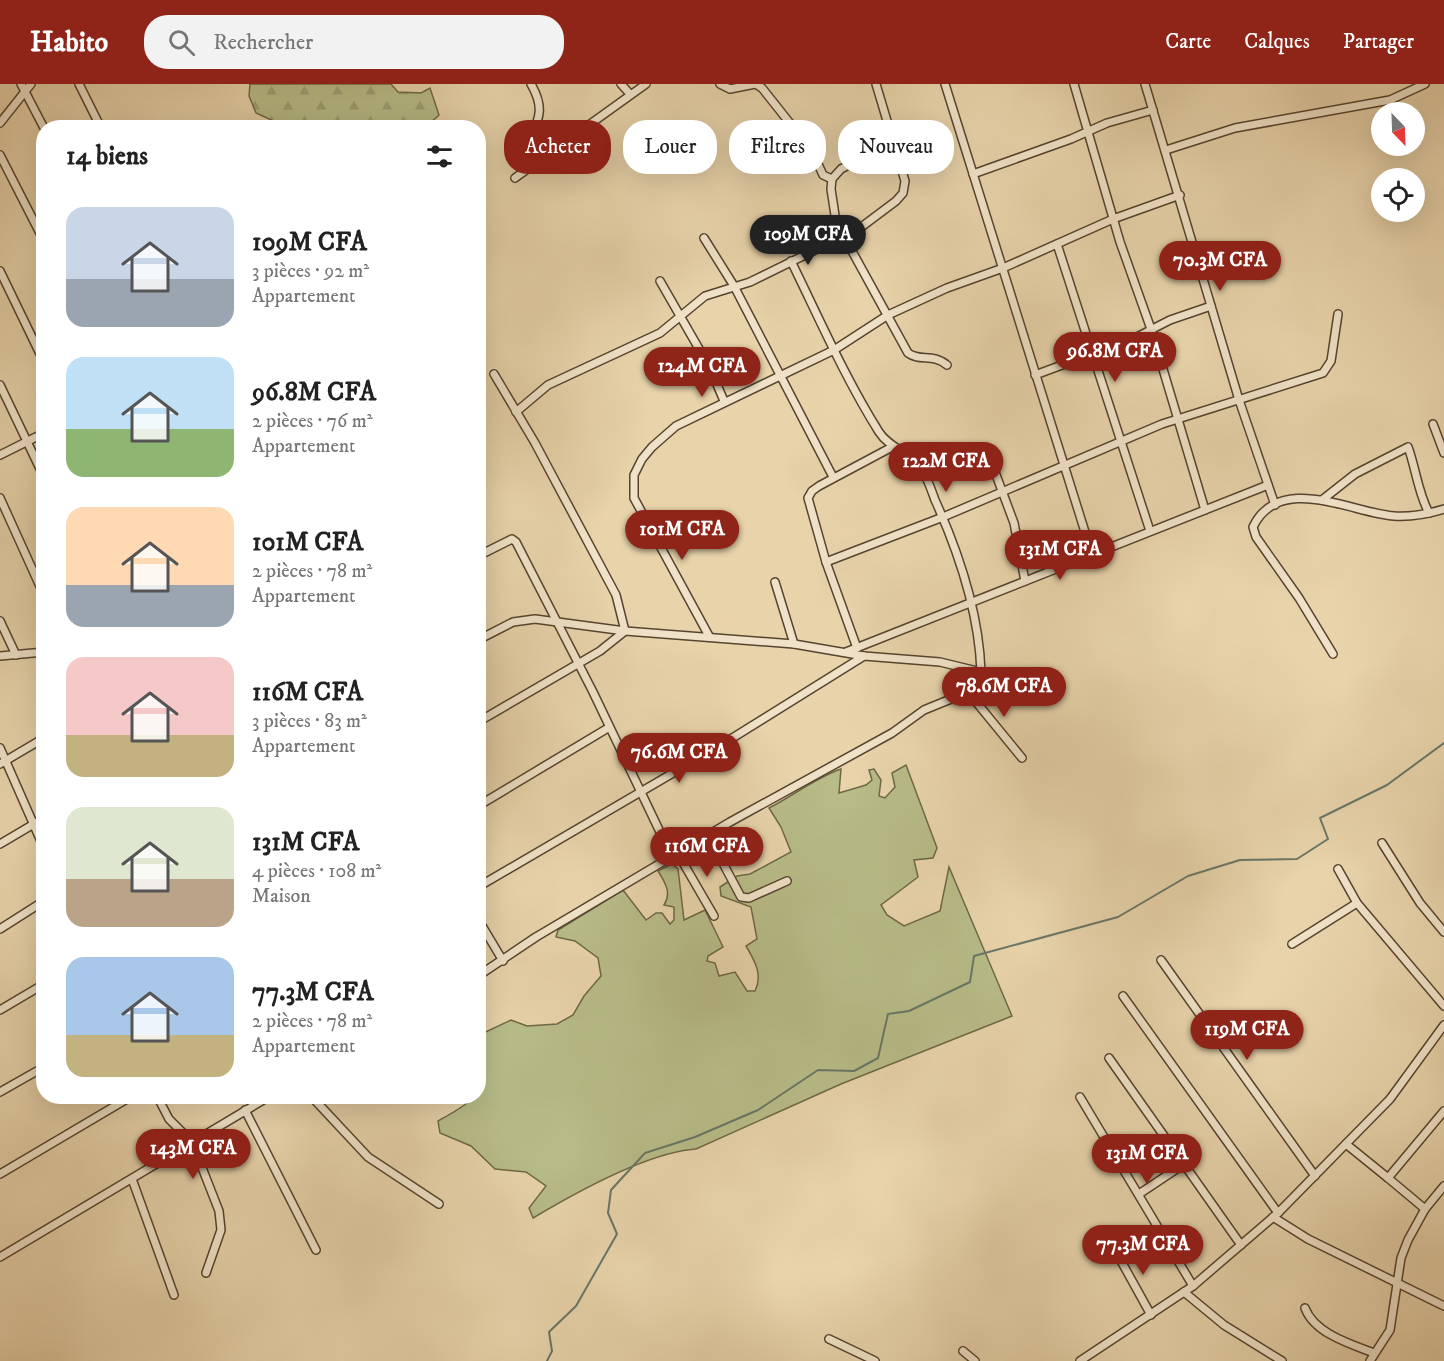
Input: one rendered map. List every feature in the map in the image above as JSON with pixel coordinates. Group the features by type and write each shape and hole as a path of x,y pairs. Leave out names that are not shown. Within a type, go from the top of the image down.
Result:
{"street":[{"path":"21,84 40,120"},
{"path":"0,123 32,84"},
{"path":"79,84 97,120"},
{"path":"531,84 540,99 541,107 537,120"},
{"path":"621,84 630,94"},
{"path":"515,178 646,84"},
{"path":"720,84 730,89 755,84 762,88 812,151 824,175 832,179"},
{"path":"516,412 548,385 597,364 670,326 680,315 705,296 750,282 843,237 884,212 906,187 876,84"},
{"path":"945,84 1085,532 1085,549 1080,561"},
{"path":"1074,84 1113,219 1151,329 1205,510"},
{"path":"1145,84 1180,195 1239,400 1275,505"},
{"path":"1166,150 1235,128 1390,100 1425,84"},
{"path":"973,174 1153,110"},
{"path":"0,155 36,225"},
{"path":"838,172 832,179 834,211 843,237 908,353 916,357 934,357 947,364"},
{"path":"709,636 634,498 632,485 634,475 652,447 676,426 834,350 888,315 947,288 1003,268 1113,219 1180,195"},
{"path":"704,238 734,286 833,477"},
{"path":"1057,244 1150,531"},
{"path":"486,971 536,937 675,855 892,732 924,710 968,692 977,684 981,672 972,604 943,517 922,470 910,455 892,447 880,433 834,350 791,261"},
{"path":"0,271 36,345"},
{"path":"660,280 710,368 724,401"},
{"path":"1035,375 1211,306"},
{"path":"826,562 943,517 1063,465 1179,419 1316,376 1328,370 1338,314"},
{"path":"670,326 686,328"},
{"path":"494,374 616,595 625,631"},
{"path":"0,385 36,461"},
{"path":"1433,424 1444,453"},
{"path":"0,455 36,437"},
{"path":"857,648 826,562 808,498 812,491 833,477 892,447"},
{"path":"1322,500 1355,474 1408,447 1419,478 1420,494 1429,513"},
{"path":"986,448 1018,539 1024,581"},
{"path":"844,653 1268,485"},
{"path":"0,498 36,577"},
{"path":"1333,654 1299,598 1253,532 1256,521 1275,505 1296,498 1322,500 1393,516 1429,513 1444,509"},
{"path":"486,552 514,539 579,663 639,792 675,855 714,916"},
{"path":"775,582 795,644"},
{"path":"486,635 522,619 625,631 795,644 864,656 924,660 981,672"},
{"path":"0,621 16,655"},
{"path":"486,718 616,640 625,631"},
{"path":"0,656 36,653"},
{"path":"486,882 864,656"},
{"path":"968,692 1022,758"},
{"path":"486,801 608,728"},
{"path":"3,763 36,743"},
{"path":"0,748 3,763 36,833"},
{"path":"0,844 36,823"},
{"path":"708,836 741,897 749,898 787,881"},
{"path":"1382,843 1420,903 1444,932"},
{"path":"1338,868 1357,903 1444,1006"},
{"path":"1292,944 1357,903"},
{"path":"0,929 36,906"},
{"path":"486,932 503,961"},
{"path":"1161,960 1315,1176"},
{"path":"0,1010 36,989"},
{"path":"1123,996 1275,1215 1308,1239 1444,1306"},
{"path":"1080,1361 1193,1286 1275,1215 1398,1090 1444,1025"},
{"path":"1109,1058 1241,1245"},
{"path":"0,1092 36,1072"},
{"path":"1080,1097 1193,1286"},
{"path":"0,1174 118,1104"},
{"path":"161,1104 169,1119 192,1143 220,1220 219,1237 206,1273"},
{"path":"0,1257 256,1104"},
{"path":"318,1104 368,1157 439,1204"},
{"path":"245,1110 316,1250"},
{"path":"1388,1178 1444,1111"},
{"path":"1346,1143 1425,1209"},
{"path":"1139,1194 1184,1164"},
{"path":"132,1179 174,1295"},
{"path":"1370,1361 1390,1330 1401,1258 1425,1209 1444,1186"},
{"path":"1114,1250 1151,1315"},
{"path":"1184,1292 1224,1325 1280,1360"},
{"path":"1305,1308 1308,1316 1320,1327 1374,1353"},
{"path":"828,1339 875,1361"},
{"path":"963,1351 975,1361"}],"green space":[{"path":"250,84 391,84 398,92 421,93 430,88 439,115 434,120 271,120 256,113 249,96"},
{"path":"906,765 937,848 933,858 914,860 918,877 881,905 887,915 904,926 940,911 949,867 1012,1016 841,1084 696,1149 656,1158 612,1175 533,1218 529,1208 546,1186 526,1172 495,1169 471,1146 440,1133 438,1121 465,1104 486,1104 486,1032 511,1020 527,1026 557,1024 573,1015 584,996 601,976 598,958 575,941 556,937 558,930 623,890 646,920 656,913 662,913 670,924 674,920 674,907 664,905 667,892 658,871 672,864 678,869 684,920 705,910 723,947 708,956 707,961 715,963 719,976 735,972 747,991 755,991 758,974 746,946 757,939 751,907 721,896 720,887 737,876 750,874 791,852 781,827 769,808 822,777 841,769 839,793 866,785 872,780 869,770 874,769 881,780 879,796 885,798 895,787 892,773"}],"waterway":[{"path":"547,1361 552,1351 549,1332 576,1306 617,1234 608,1213 611,1190 645,1153 695,1137 758,1110 818,1070 854,1071 878,1058 888,1014 909,1011 970,982 974,956 1118,917 1188,876 1240,860 1297,859 1328,839 1320,818 1387,785 1444,743"}]}
